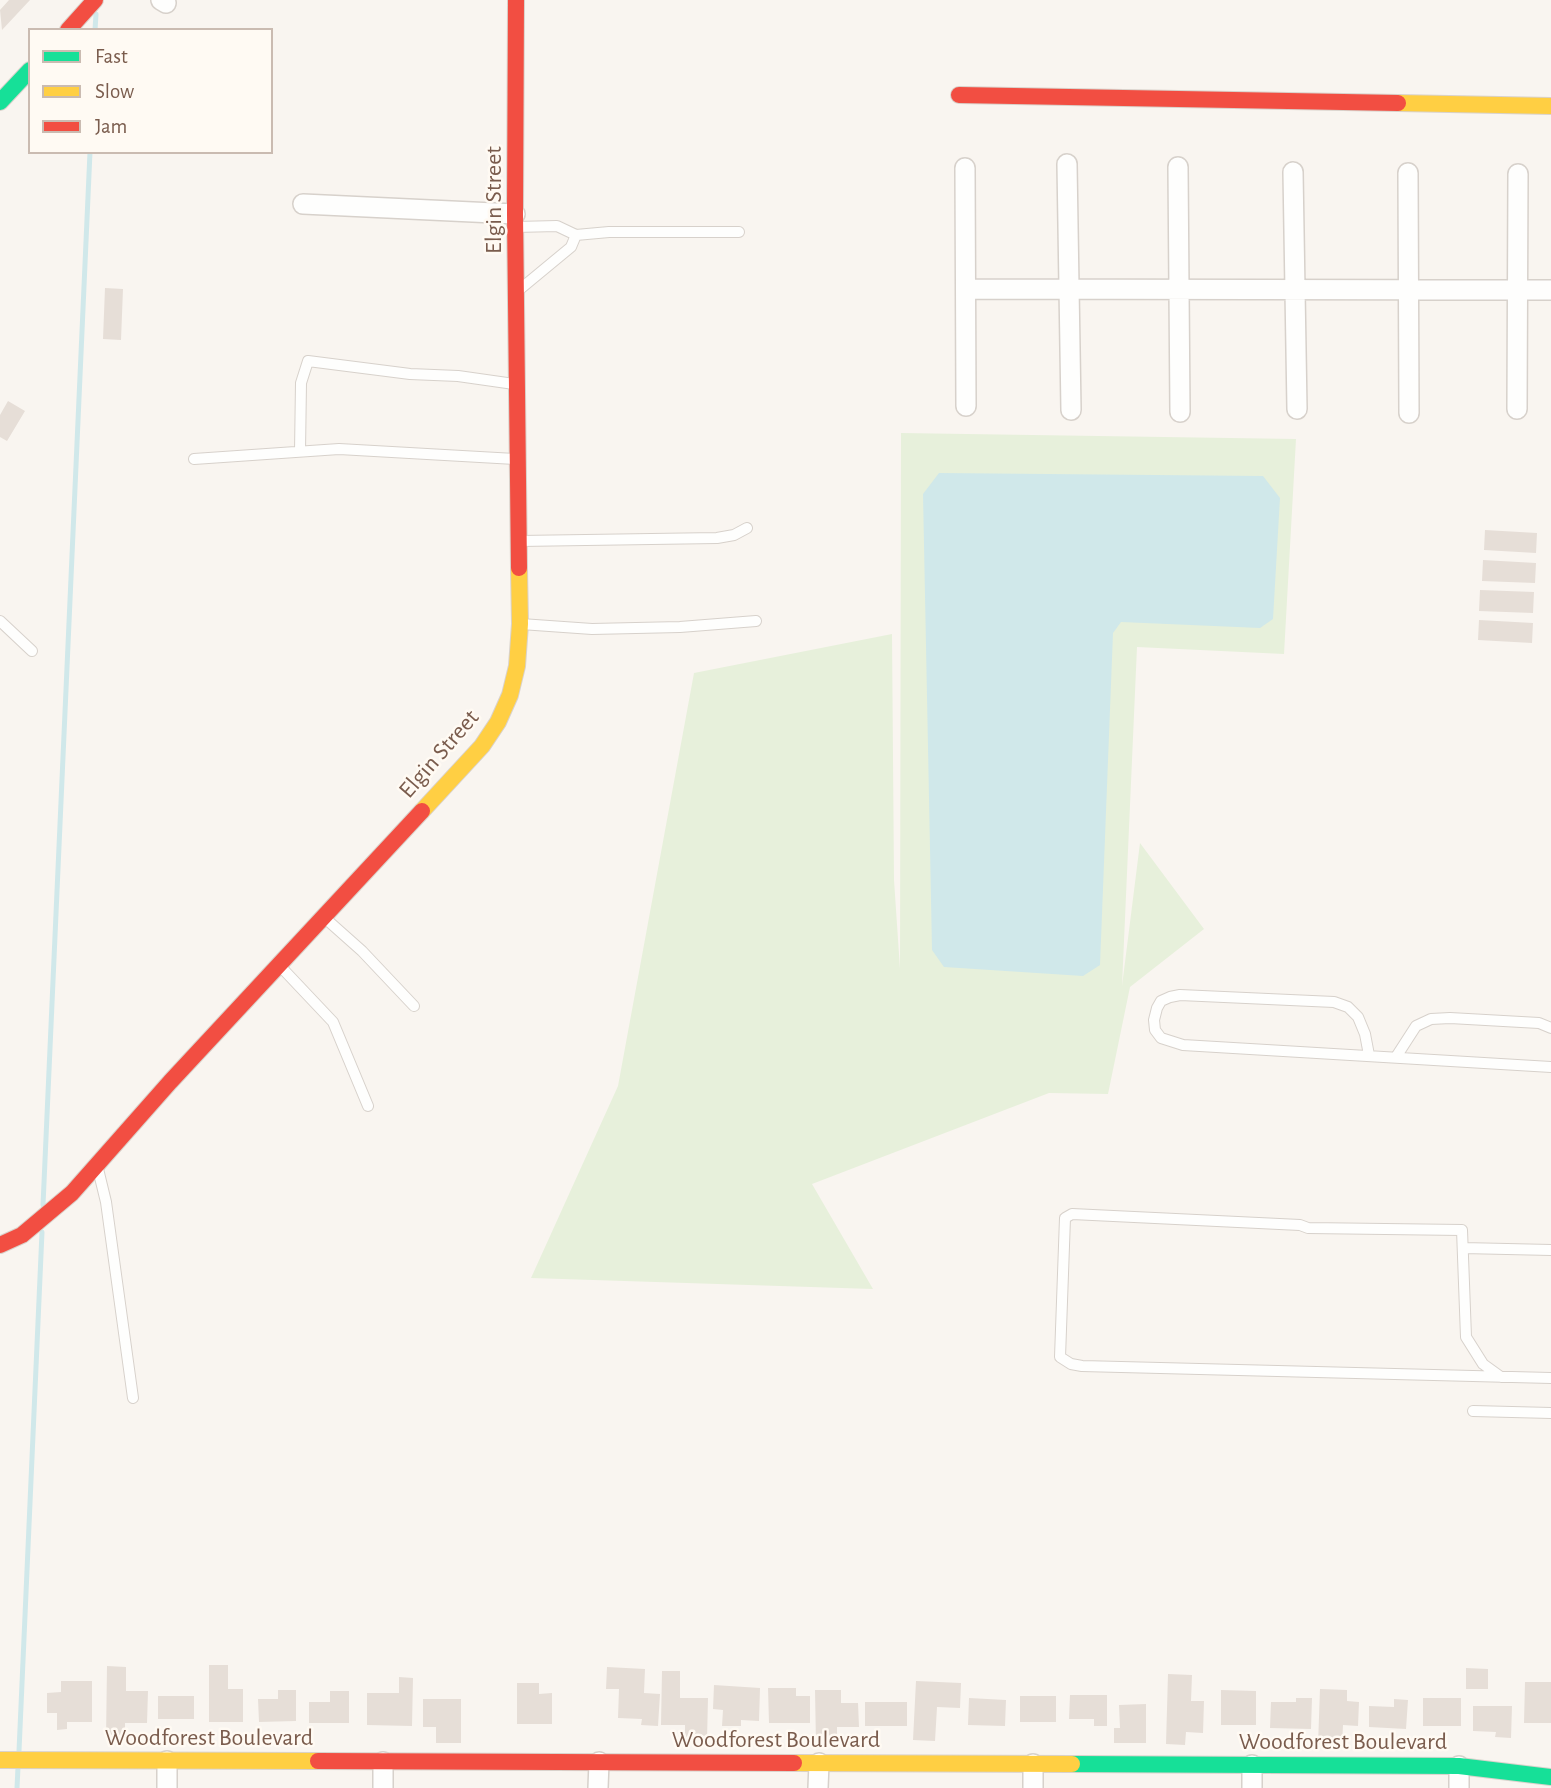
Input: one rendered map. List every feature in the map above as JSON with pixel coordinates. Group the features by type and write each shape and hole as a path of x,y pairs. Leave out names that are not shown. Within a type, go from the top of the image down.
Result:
{"street":[{"path":"70,28 95,0"},
{"name":"Elgin Street","path":"0,1245 22,1235 54,1210 97,1165 482,746 498,722 510,695 517,666 520,624 515,220 516,0"},
{"path":"0,102 28,72"},
{"path":"959,95 1551,106"},
{"path":"1067,164 1071,410"},
{"path":"1178,167 1180,412"},
{"path":"965,168 966,405"},
{"path":"1293,172 1297,409"},
{"path":"1408,173 1409,413"},
{"path":"1517,409 1518,174"},
{"path":"303,204 515,220"},
{"path":"966,289 1551,290"},
{"name":"Woodforest Boulevard","path":"0,1760 1460,1766 1551,1777"},
{"path":"167,1761 167,1788"},
{"path":"383,1762 383,1788"},
{"path":"598,1788 599,1762"},
{"path":"818,1788 819,1763"},
{"path":"1033,1764 1033,1788"},
{"path":"1252,1765 1252,1788"},
{"path":"1459,1788 1460,1766"}],"lane":[{"path":"515,220 557,226 576,235 609,232 739,232"},
{"path":"516,292 571,247 576,235"},
{"path":"300,451 300,383 308,361 410,374 458,376 518,385"},
{"path":"194,459 339,449 519,459"},
{"path":"519,541 717,538 734,535 747,528"},
{"path":"0,621 32,651"},
{"path":"520,624 680,628 756,621"},
{"path":"323,916 362,951 414,1006"},
{"path":"278,965 333,1022 368,1106"},
{"path":"1369,1055 1358,1017 1348,1007 1334,1002 1180,995 1161,1001 1154,1020 1155,1030 1161,1038 1182,1045 1551,1067"},
{"path":"1396,1057 1416,1026 1431,1019 1539,1023 1551,1028"},
{"path":"97,1165 106,1202 133,1398"},
{"path":"1501,1377 1483,1364 1466,1337 1462,1230 1308,1228 1300,1225 1072,1214 1065,1218 1060,1357 1071,1364 1082,1366 1501,1377 1551,1378"},
{"path":"1463,1248 1551,1250"},
{"path":"1473,1411 1551,1413"}],"green space":[{"path":"901,433 1296,439 1284,654 1137,647 1122,986 1140,843 1204,929 1130,987 1108,1094 1049,1093 812,1184 873,1289 531,1278 618,1086 694,673 892,634 894,880 900,969"}],"water":[{"path":"939,473 1263,476 1280,498 1273,619 1260,628 1121,622 1113,633 1100,965 1083,976 944,967 932,950 923,494"}],"building":[{"path":"9,0 30,0 2,30 0,10"},
{"path":"105,288 123,289 121,340 103,339"},
{"path":"8,401 25,411 7,441 0,437 0,415"},
{"path":"1485,530 1537,533 1536,553 1484,550"},
{"path":"1483,560 1536,563 1535,583 1482,581"},
{"path":"1480,590 1534,592 1533,613 1479,611"},
{"path":"1479,620 1533,623 1532,643 1478,640"},
{"path":"209,1665 228,1665 228,1689 243,1689 243,1722 209,1722"},
{"path":"107,1666 126,1667 126,1691 148,1691 147,1723 125,1723 125,1739 106,1739"},
{"path":"607,1667 645,1669 644,1693 660,1694 658,1726 641,1725 642,1719 618,1718 619,1689 606,1689"},
{"path":"1466,1668 1488,1669 1488,1689 1466,1689"},
{"path":"662,1671 680,1671 680,1698 708,1698 707,1740 685,1739 685,1725 661,1725"},
{"path":"1168,1674 1192,1675 1191,1701 1204,1701 1203,1733 1186,1732 1185,1745 1166,1744"},
{"path":"399,1677 413,1678 412,1726 367,1725 367,1693 399,1693"},
{"path":"61,1681 92,1681 92,1722 67,1722 67,1729 57,1730 57,1713 47,1713 47,1693 61,1692"},
{"path":"916,1681 961,1683 960,1708 937,1707 935,1741 913,1740"},
{"path":"1525,1682 1551,1682 1551,1723 1524,1723"},
{"path":"517,1683 539,1683 539,1694 552,1693 552,1724 517,1724"},
{"path":"714,1685 760,1688 759,1721 741,1720 741,1726 722,1726 723,1710 713,1709"},
{"path":"768,1688 796,1688 796,1696 810,1696 810,1723 769,1723"},
{"path":"1320,1689 1347,1690 1347,1701 1359,1702 1358,1726 1343,1725 1342,1746 1318,1745"},
{"path":"278,1690 296,1690 296,1721 259,1722 258,1699 278,1699"},
{"path":"815,1690 841,1690 841,1703 858,1703 859,1727 837,1727 837,1743 816,1744"},
{"path":"1221,1690 1256,1691 1256,1725 1221,1725"},
{"path":"330,1691 349,1691 349,1723 309,1723 309,1702 330,1702"},
{"path":"1070,1695 1107,1695 1107,1726 1094,1726 1094,1719 1069,1719"},
{"path":"158,1696 194,1696 194,1719 158,1719"},
{"path":"1020,1696 1056,1696 1056,1722 1020,1722"},
{"path":"969,1698 1006,1700 1005,1726 968,1725"},
{"path":"1296,1698 1312,1698 1311,1729 1270,1728 1271,1702 1296,1702"},
{"path":"1423,1698 1461,1698 1461,1726 1423,1726"},
{"path":"423,1699 461,1699 461,1743 436,1743 436,1727 423,1727"},
{"path":"1394,1699 1408,1700 1406,1729 1369,1727 1369,1706 1394,1707"},
{"path":"865,1702 907,1702 907,1726 865,1726"},
{"path":"1146,1704 1146,1743 1114,1743 1114,1728 1120,1728 1119,1705"},
{"path":"1473,1706 1512,1706 1511,1738 1495,1737 1496,1732 1473,1731"}],"waterway":[{"path":"95,28 96,14"},
{"path":"43,1205 90,154"},
{"path":"19,1751 42,1232"},
{"path":"17,1788 18,1767"}],"traffic: fast":[{"path":"0,102 28,72"},
{"path":"1072,1764 1459,1766 1551,1777"}],"traffic: slow":[{"path":"1398,103 1551,106"},
{"path":"422,811 482,746 498,722 510,695 517,666 520,624 519,568"},
{"path":"0,1760 318,1761"},
{"path":"794,1763 1072,1764"}],"traffic: jam":[{"path":"70,28 95,0"},
{"path":"516,0 515,214 519,568"},
{"path":"959,95 1398,103"},
{"path":"0,1245 22,1235 72,1193 170,1082 422,811"},
{"path":"318,1761 794,1763"}]}
